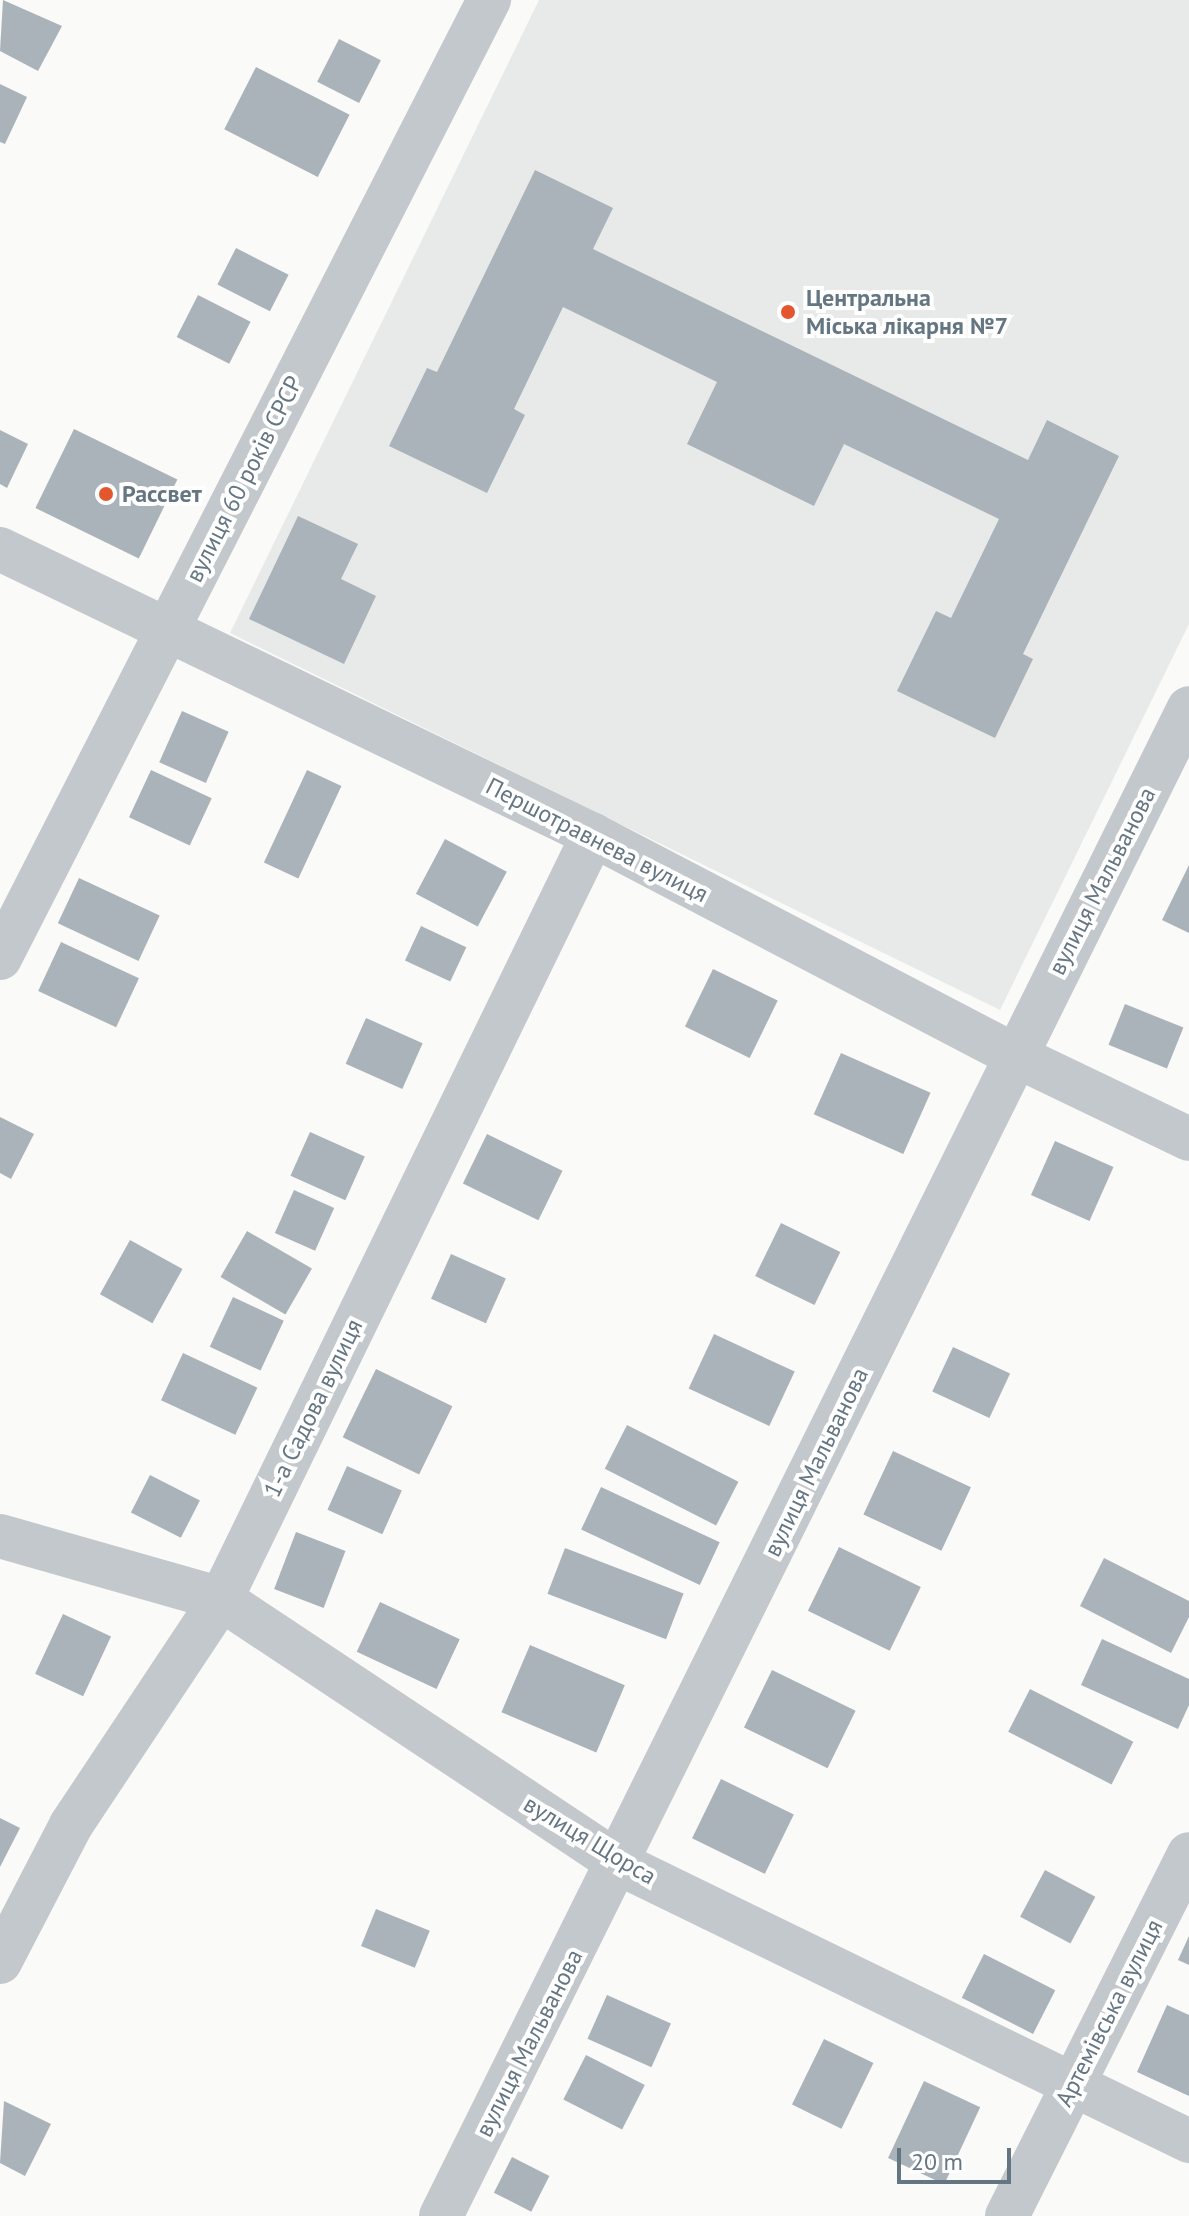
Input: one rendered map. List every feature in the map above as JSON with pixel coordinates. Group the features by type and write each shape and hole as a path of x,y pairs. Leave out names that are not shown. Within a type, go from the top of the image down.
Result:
{"street":[{"name":"вулиця 60 років СРСР","path":"0,958 489,0"},
{"name":"Першотравнева вулиця","path":"0,549 593,835 1014,1055 1189,1139"},
{"name":"вулиця Мальванова","path":"441,2216 620,1864 1014,1055 1189,708"},
{"name":"1-а Садова вулиця","path":"0,1962 71,1825 221,1599 593,835"},
{"name":"вулиця Щорса","path":"0,1536 221,1599 620,1864 1074,2082 1189,2141"},
{"name":"Артемівська вулиця","path":"1007,2216 1189,1854"}],"shaded area":[{"name":"Центральна Міська лікарня №7","path":"539,0 1189,0 1189,624 1000,1010 230,633"}],"building":[{"path":"3,0 62,26 38,71 0,51"},
{"path":"339,39 381,60 359,103 317,82"},
{"path":"256,67 350,115 318,177 224,129"},
{"path":"0,84 27,97 5,144 0,142"},
{"path":"535,170 613,208 593,249 1028,460 1047,420 1119,456 1023,654 1033,659 995,738 897,691 936,611 951,618 999,519 844,444 814,506 687,444 717,382 563,307 514,409 525,415 487,493 389,446 427,368 437,372"},
{"path":"236,248 289,275 270,311 217,285"},
{"path":"198,295 251,322 229,364 177,337"},
{"name":"Рассвет","path":"74,429 177,479 139,559 35,508"},
{"path":"0,430 28,444 7,488 0,484"},
{"path":"298,516 358,544 341,579 376,596 344,664 249,619"},
{"path":"182,711 229,732 206,783 159,762"},
{"path":"151,770 212,798 190,845 129,817"},
{"path":"307,770 341,786 298,879 264,862"},
{"path":"445,839 507,872 478,927 416,894"},
{"path":"1189,865 1189,933 1162,920"},
{"path":"79,878 160,916 139,961 58,923"},
{"path":"421,926 466,947 450,982 405,960"},
{"path":"61,942 139,978 116,1027 38,991"},
{"path":"713,969 778,1001 750,1058 685,1027"},
{"path":"1125,1004 1183,1028 1167,1068 1109,1045"},
{"path":"366,1018 423,1043 402,1089 346,1064"},
{"path":"841,1053 931,1093 903,1154 814,1114"},
{"path":"0,1117 34,1134 11,1179 0,1173"},
{"path":"310,1132 365,1156 345,1200 290,1176"},
{"path":"487,1134 562,1171 538,1220 463,1183"},
{"path":"1055,1141 1113,1167 1089,1221 1031,1195"},
{"path":"294,1190 334,1208 315,1251 275,1233"},
{"path":"781,1223 840,1252 814,1305 755,1276"},
{"path":"247,1231 312,1268 285,1314 220,1277"},
{"path":"130,1240 182,1269 152,1323 100,1294"},
{"path":"451,1254 506,1278 486,1323 431,1299"},
{"path":"233,1297 284,1321 261,1371 210,1347"},
{"path":"714,1334 795,1372 769,1426 689,1388"},
{"path":"953,1347 1010,1374 989,1418 932,1391"},
{"path":"183,1353 257,1388 235,1435 161,1400"},
{"path":"376,1369 452,1406 419,1475 343,1437"},
{"path":"627,1425 738,1482 716,1525 605,1469"},
{"path":"893,1451 971,1487 941,1551 863,1514"},
{"path":"347,1466 402,1490 382,1534 327,1510"},
{"path":"150,1475 200,1500 181,1538 131,1512"},
{"path":"601,1487 720,1542 700,1585 581,1530"},
{"path":"296,1532 345,1551 324,1608 274,1589"},
{"path":"839,1547 921,1587 890,1651 808,1611"},
{"path":"565,1548 684,1594 666,1639 547,1594"},
{"path":"1104,1558 1189,1601 1189,1617 1171,1653 1080,1606"},
{"path":"380,1602 460,1639 437,1689 357,1652"},
{"path":"63,1614 111,1636 83,1696 35,1674"},
{"path":"1102,1639 1189,1679 1189,1705 1178,1729 1081,1685"},
{"path":"530,1645 625,1685 596,1752 501,1712"},
{"path":"772,1670 856,1711 828,1768 744,1728"},
{"path":"1030,1689 1133,1742 1112,1784 1008,1732"},
{"path":"721,1779 794,1815 765,1874 692,1838"},
{"path":"0,1818 20,1828 0,1867"},
{"path":"1045,1870 1095,1897 1070,1944 1020,1917"},
{"path":"376,1909 430,1931 415,1968 361,1946"},
{"path":"1189,1936 1189,1965 1178,1960"},
{"path":"984,1954 1055,1990 1033,2034 962,1998"},
{"path":"607,1995 671,2023 651,2067 587,2039"},
{"path":"1167,2005 1189,2015 1189,2096 1137,2072"},
{"path":"824,2039 873,2063 841,2129 792,2105"},
{"path":"586,2055 645,2085 622,2130 563,2100"},
{"path":"924,2081 980,2107 944,2184 888,2158"},
{"path":"4,2101 51,2124 25,2176 0,2163"},
{"path":"512,2157 549,2176 531,2212 494,2193"}],"place":[{"name":"Центральна Міська лікарня №7","path":"788,312"},
{"name":"Рассвет","path":"106,494"}]}
